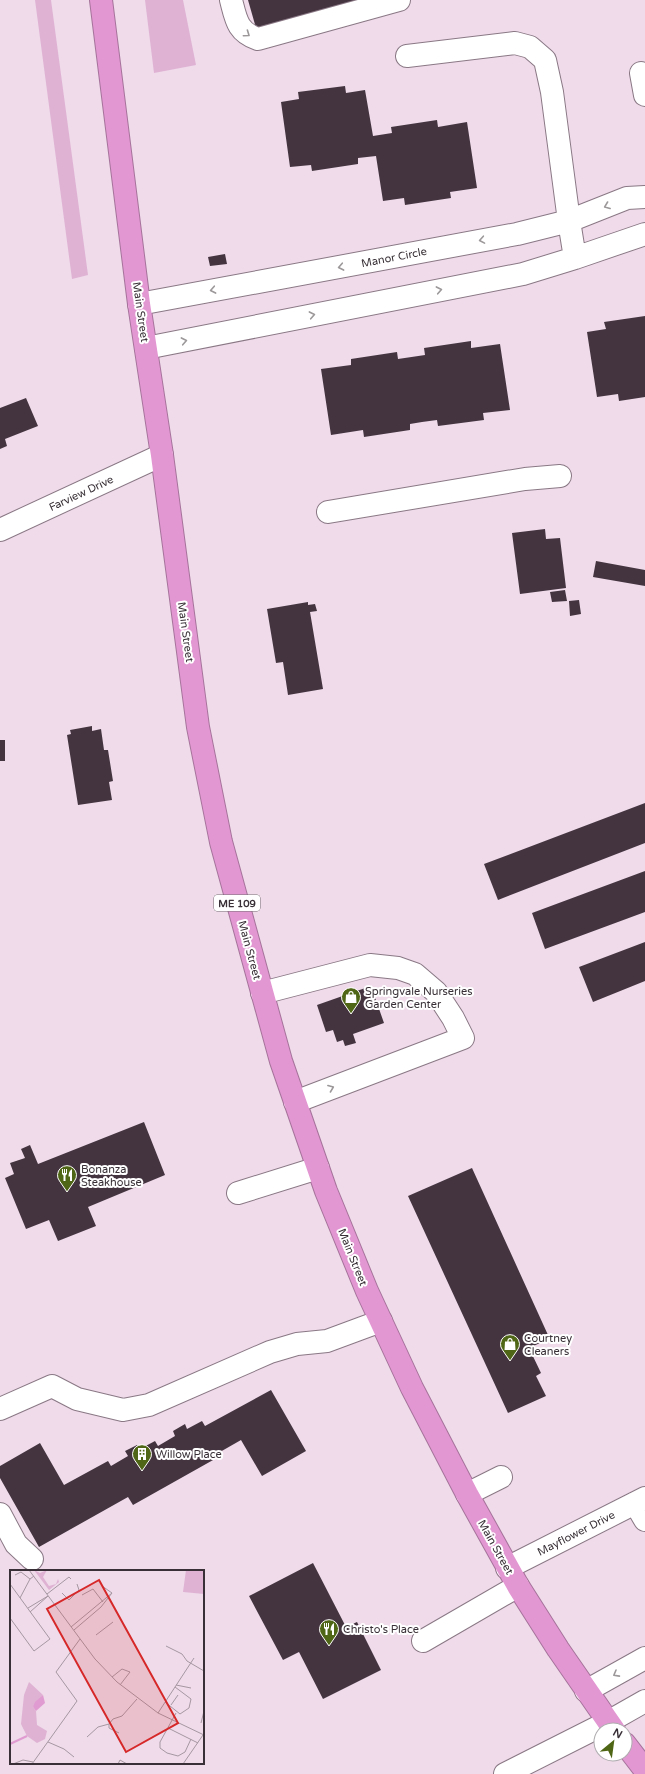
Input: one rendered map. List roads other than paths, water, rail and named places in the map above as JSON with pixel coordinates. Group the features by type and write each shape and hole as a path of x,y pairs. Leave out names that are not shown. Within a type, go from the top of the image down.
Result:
{"highway":[{"name":"Main Street","path":"101,0 139,304 162,455 198,727 221,842 280,1061 318,1168 367,1291 412,1388 467,1494 513,1577 558,1649 608,1722"},
{"path":"633,1754 645,1770"}],"street":[{"path":"231,0 237,21 243,32 258,39 399,0"},
{"path":"407,56 516,43 530,47 545,60 552,92 575,258"},
{"path":"641,73 645,95"},
{"name":"Manor Circle","path":"139,304 517,234 569,221 627,198 645,198"},
{"path":"146,348 523,274 645,234"},
{"name":"Farview Drive","path":"0,530 162,455"},
{"path":"328,512 525,479 560,476"},
{"path":"262,993 370,965 398,968 415,974 436,992 453,1018 463,1038 295,1102"},
{"path":"238,1193 318,1168"},
{"path":"0,1409 52,1386 77,1399 123,1410 149,1405 270,1352 297,1344 327,1341 381,1321"},
{"path":"467,1494 501,1477"},
{"name":"Mayflower Drive","path":"423,1641 513,1577 642,1507"},
{"path":"0,1514 16,1544 32,1559"},
{"path":"586,1691 645,1658"},
{"path":"616,1722 645,1701"},
{"path":"505,1774 530,1769 593,1736"}],"place":[{"name":"Springvale Nurseries Garden Center","path":"351,1014"},
{"name":"Bonanza Steakhouse","path":"67,1192"},
{"name":"Courtney Cleaners","path":"510,1361"},
{"name":"Willow Place","path":"142,1471"},
{"name":"Christo's Place","path":"329,1646"}]}
